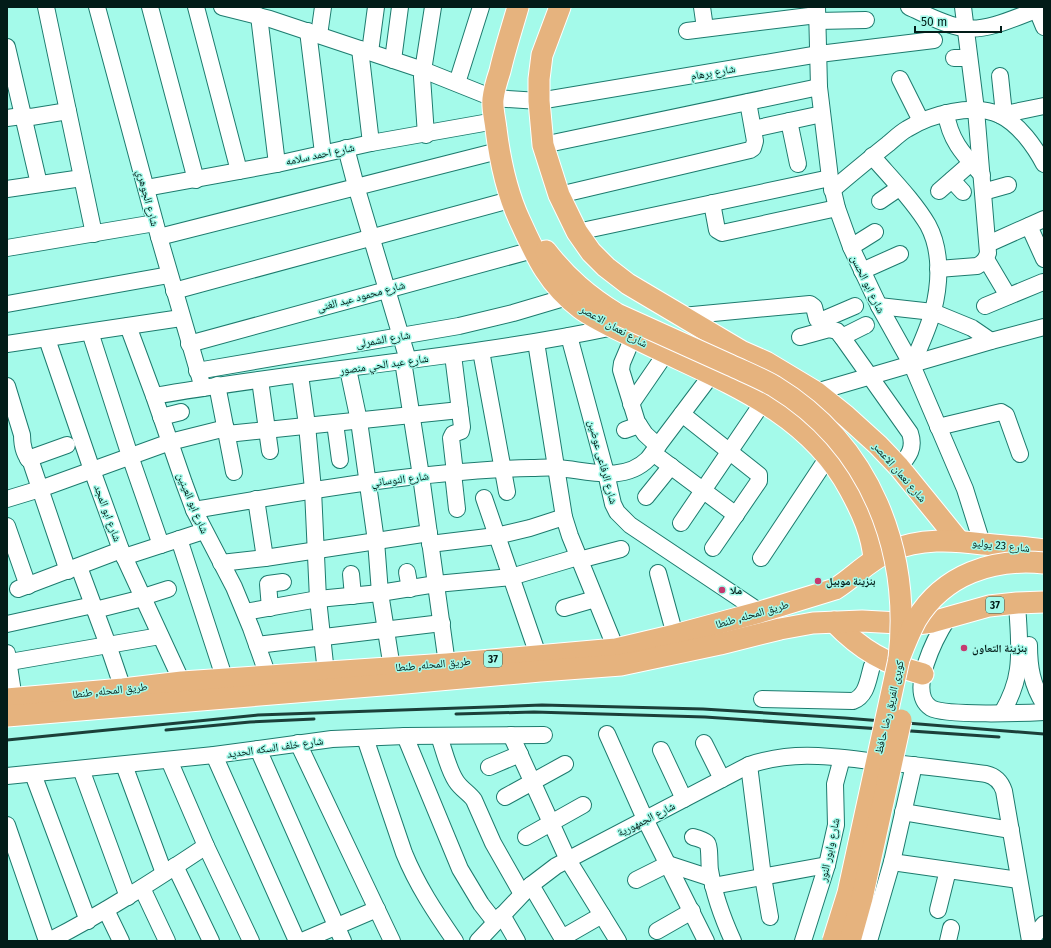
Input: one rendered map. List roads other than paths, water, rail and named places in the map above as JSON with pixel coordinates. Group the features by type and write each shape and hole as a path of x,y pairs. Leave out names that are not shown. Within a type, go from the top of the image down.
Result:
{"main road":[{"name":"شارع نعمان الاعصر","path":"518,7 506,46 493,98 498,151 503,177 510,200 531,246 553,283 580,308 596,319 615,321 633,337 736,386 795,424 828,457 844,478 865,518 873,547 874,559"},
{"name":"شارع نعمان الاعصر","path":"560,7 542,55 539,79 539,101 544,145 559,195 577,232 591,252 606,268 628,284 741,351 766,362 816,392 846,416 878,445 899,467 959,541"},
{"path":"531,246 545,249 577,286 596,301 615,321 703,352 773,386 822,424 845,449 856,464 875,498 885,521 894,551 901,603 899,659"},
{"name":"شارع 23 يوليو","path":"959,541 1044,550"},
{"name":"طريق المحله, طنطا","path":"9,705 182,682 447,664 616,649 760,612 835,589 849,580 874,559 906,545 924,542 959,541"},
{"name":"كوبرى الفريق رضا حافظ","path":"833,941 848,894 899,659 909,633 926,606 938,594 951,584 970,573 996,564 1012,562 1044,563"},
{"name":"كوبرى الفريق رضا حافظ","path":"850,941 862,898 913,662 917,648 926,631 934,618 945,606 970,587 1000,576 1016,574 1044,575"},
{"name":"37","path":"948,618 974,609 1030,602"},
{"name":"طريق المحله, طنطا","path":"9,705 394,684 621,665 720,644 780,629 834,622 862,621 917,624 948,618"},
{"path":"834,622 851,638 874,655 901,667 923,674"}],"street":[{"path":"46,7 94,234"},
{"name":"شارع الجوهري","path":"97,7 181,318 197,371 210,387 226,431 234,472"},
{"path":"150,7 196,180"},
{"path":"196,7 239,171"},
{"name":"شارع برهام","path":"222,7 266,14 313,33 423,70 493,98 539,101 819,54 934,40"},
{"path":"323,7 313,33 323,153"},
{"path":"371,144 365,50 376,7"},
{"path":"393,60 400,7"},
{"path":"426,135 422,86 423,70 433,7"},
{"path":"457,83 481,7"},
{"path":"702,7 704,28"},
{"path":"909,7 951,25 965,28 980,28 1020,11 1041,8 1044,27"},
{"path":"963,7 965,28 962,58 976,110 984,192 980,226 987,252 1008,296"},
{"path":"266,14 277,164"},
{"path":"687,31 817,14 866,20"},
{"name":"شارع ابو الحسن","path":"817,14 819,87 831,184 837,208 851,247 878,306 912,365 965,489 982,544"},
{"path":"7,46 15,117 39,184"},
{"path":"1000,76 1002,114 1031,142 1044,164"},
{"path":"900,79 921,121"},
{"path":"544,145 819,87"},
{"path":"559,195 750,150 755,145 748,102"},
{"path":"577,232 712,203 831,184 872,156 906,130 921,121 946,113 960,111 976,110 1002,114 1044,106"},
{"path":"15,117 31,117 68,110"},
{"path":"946,113 947,125 961,152 982,175"},
{"path":"753,129 822,114"},
{"name":"شارع احمد سلامه","path":"146,188 277,164 346,148 426,135 495,121"},
{"path":"789,121 798,164"},
{"path":"346,148 371,238 401,336 447,664"},
{"path":"7,248 94,234 157,230 356,186 498,151"},
{"path":"872,156 928,225 938,258 938,285 933,312 912,365"},
{"path":"939,191 971,163"},
{"path":"7,189 82,178"},
{"path":"952,180 963,192"},
{"path":"984,192 1008,185"},
{"path":"880,201 899,188"},
{"path":"174,291 510,200"},
{"path":"712,203 717,230 722,233 837,208"},
{"path":"938,269 977,266 982,264 987,252 1029,226 1044,219"},
{"path":"1029,226 1044,259"},
{"path":"851,247 875,232"},
{"name":"شارع محمود عبد الغنى","path":"189,344 386,289 531,246"},
{"path":"862,271 900,254"},
{"path":"7,304 169,275"},
{"path":"985,306 1044,282"},
{"name":"شارع الشمرلى","path":"197,371 459,326 514,313 567,297"},
{"path":"682,316 810,304 814,307 817,319 820,321 855,306"},
{"path":"878,306 933,312 972,328 991,341"},
{"path":"7,344 181,318"},
{"name":"شارع عبد الحي منصور","path":"154,396 260,380 481,351 569,336 615,321"},
{"path":"842,337 866,325"},
{"name":"شارع ابو العينين","path":"128,326 194,510 222,563 245,612 268,676"},
{"path":"816,392 1044,327"},
{"path":"800,337 829,329 837,331 842,337 910,433 912,439 911,450 908,457 899,467"},
{"path":"90,332 130,456 161,545"},
{"name":"شارع الرفاعى عوضين","path":"569,336 613,504 617,512 630,525 760,612"},
{"path":"633,337 622,363 621,370 631,404 632,427 645,434 656,450 671,466 736,515"},
{"name":"شارع ابو المجد","path":"47,339 92,470 123,554 182,682"},
{"path":"536,342 564,517 579,559 616,649"},
{"path":"481,351 507,492"},
{"path":"631,404 666,353"},
{"path":"453,355 462,429 453,434 451,438 457,509"},
{"path":"353,368 364,420 364,455 376,541 380,593 392,668"},
{"name":"شارع النوساني","path":"194,510 313,490 454,473 503,469 557,468 619,474 632,471 643,464 656,450 712,374"},
{"path":"300,375 307,425 313,490 318,599 326,673"},
{"path":"260,380 270,451"},
{"path":"7,386 22,435 22,443 28,459 31,462 40,489 73,569 94,607 123,689"},
{"path":"681,523 763,402"},
{"path":"7,499 40,489 170,442 226,431 267,431 307,425 460,410"},
{"path":"161,417 181,412"},
{"path":"938,427 1001,412 1006,415 1020,454"},
{"path":"682,414 759,475 760,478 760,481 713,548"},
{"path":"335,423 340,460"},
{"path":"28,459 67,445"},
{"path":"762,558 828,457"},
{"path":"646,497 671,466"},
{"path":"484,498 538,655"},
{"path":"256,499 265,558"},
{"path":"222,563 315,551 376,541 496,536 530,528 564,517"},
{"path":"7,526 23,587 73,569 123,554 161,545 204,531"},
{"path":"179,539 225,680"},
{"path":"245,612 318,599 380,593 436,584 511,577 621,549"},
{"path":"407,572 410,588"},
{"path":"351,574 353,596"},
{"path":"658,574 675,635"},
{"path":"270,608 268,584 283,582"},
{"path":"7,624 143,598 168,589"},
{"path":"564,608 595,599"},
{"path":"1030,602 1030,669 1037,691 1044,704"},
{"path":"1002,713 1013,691 1030,602"},
{"path":"948,618 934,643 923,674 921,689 922,697 931,708 945,712 1044,712"},
{"path":"257,644 442,623"},
{"path":"9,705 8,657 108,645 160,636"},
{"path":"762,699 780,694 853,701 858,699 864,693 872,666"},
{"name":"شارع خلف السكه الحديد","path":"7,776 214,755 332,739 405,736 544,734"},
{"path":"607,734 645,819 706,941"},
{"path":"511,735 568,860 618,941"},
{"path":"405,736 460,869 481,904 498,919 517,941"},
{"path":"439,736 454,778 474,800 493,843 563,940 602,915"},
{"path":"365,738 404,853 411,869 427,899 455,941"},
{"path":"704,743 722,779"},
{"path":"298,744 392,941"},
{"path":"258,749 343,941"},
{"path":"661,750 684,799"},
{"path":"489,767 520,754"},
{"path":"214,755 297,941"},
{"name":"شارع الجمهورية","path":"478,941 526,889 543,875 645,819 750,765 783,756 817,756 914,765 986,774 996,778 1003,786 1030,941"},
{"name":"شارع وابور النور","path":"803,941 827,865 836,825 835,784 842,758"},
{"path":"169,760 206,846 251,941"},
{"path":"505,797 565,764"},
{"path":"124,765 169,870 211,941"},
{"path":"750,765 763,877 770,917"},
{"path":"869,941 892,862 914,765"},
{"path":"81,769 128,897"},
{"path":"34,774 88,920"},
{"path":"526,837 583,805"},
{"path":"903,812 1011,830"},
{"path":"7,824 48,941 72,936 88,920 128,897 206,846"},
{"path":"693,837 706,842 708,845 712,882 725,923 733,941"},
{"path":"892,862 1019,880"},
{"path":"636,880 668,864 712,882 763,877 827,865"},
{"path":"938,910 948,870"},
{"path":"142,888 167,941"},
{"path":"302,941 377,909"},
{"path":"106,910 121,941"},
{"path":"658,932 692,911"},
{"path":"1030,941 1044,924"}],"railway":[{"path":"7,740 258,715 542,705 703,709 845,718 1044,734"},
{"path":"456,714 534,712 705,717 999,737"},
{"path":"166,730 250,722 314,719"}],"place":[{"name":"بنزينة موبيل","path":"818,581"},
{"name":"ملا","path":"722,590"},
{"name":"بنزينة التعاون","path":"964,648"}]}
